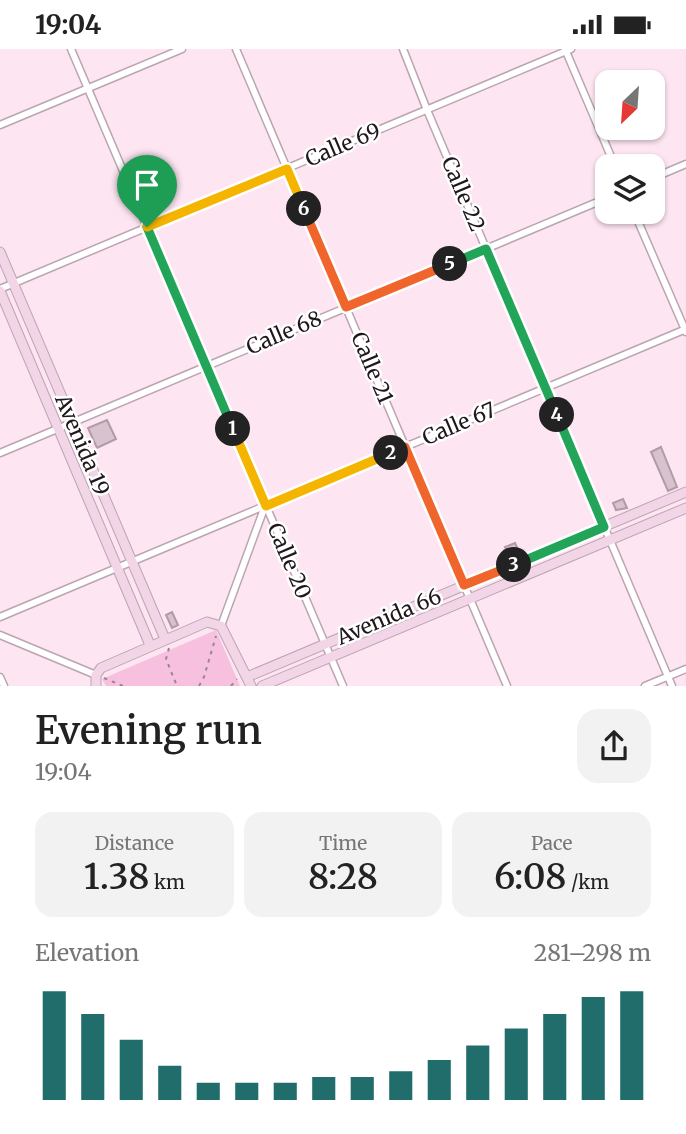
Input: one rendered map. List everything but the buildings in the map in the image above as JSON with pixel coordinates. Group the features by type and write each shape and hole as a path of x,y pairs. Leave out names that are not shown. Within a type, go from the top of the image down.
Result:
{"main road":[{"name":"Avenida 19","path":"0,252 165,639"},
{"name":"Avenida 19","path":"0,290 150,645"},
{"name":"Avenida 66","path":"249,681 325,644 686,492"},
{"name":"Avenida 66","path":"262,686 686,508"},
{"path":"96,686 96,675 101,668 207,622 220,626 249,681"}],"street":[{"name":"Calle 20","path":"71,49 343,686"},
{"path":"0,125 182,49"},
{"name":"Calle 21","path":"236,49 507,686"},
{"name":"Calle 22","path":"403,49 672,686"},
{"path":"567,50 610,154"},
{"name":"Calle 69","path":"0,290 567,50"},
{"path":"665,174 686,165"},
{"name":"Calle 68","path":"0,453 595,203"},
{"path":"640,224 686,330"},
{"name":"Calle 67","path":"0,617 686,330"},
{"path":"220,626 266,506"},
{"path":"0,635 96,675"},
{"path":"645,686 686,669"},
{"path":"0,677 4,686"}],"path":[{"path":"198,686 204,677 220,626"},
{"path":"165,639 169,647 166,659 177,686"},
{"path":"96,675 123,686"},
{"path":"228,686 233,686"}],"shaded area":[{"path":"216,630 240,686 106,686 102,679"}],"route":[{"path":"287,169 346,307 486,249 604,527 464,585 405,447 266,506 147,227 287,169"}]}
